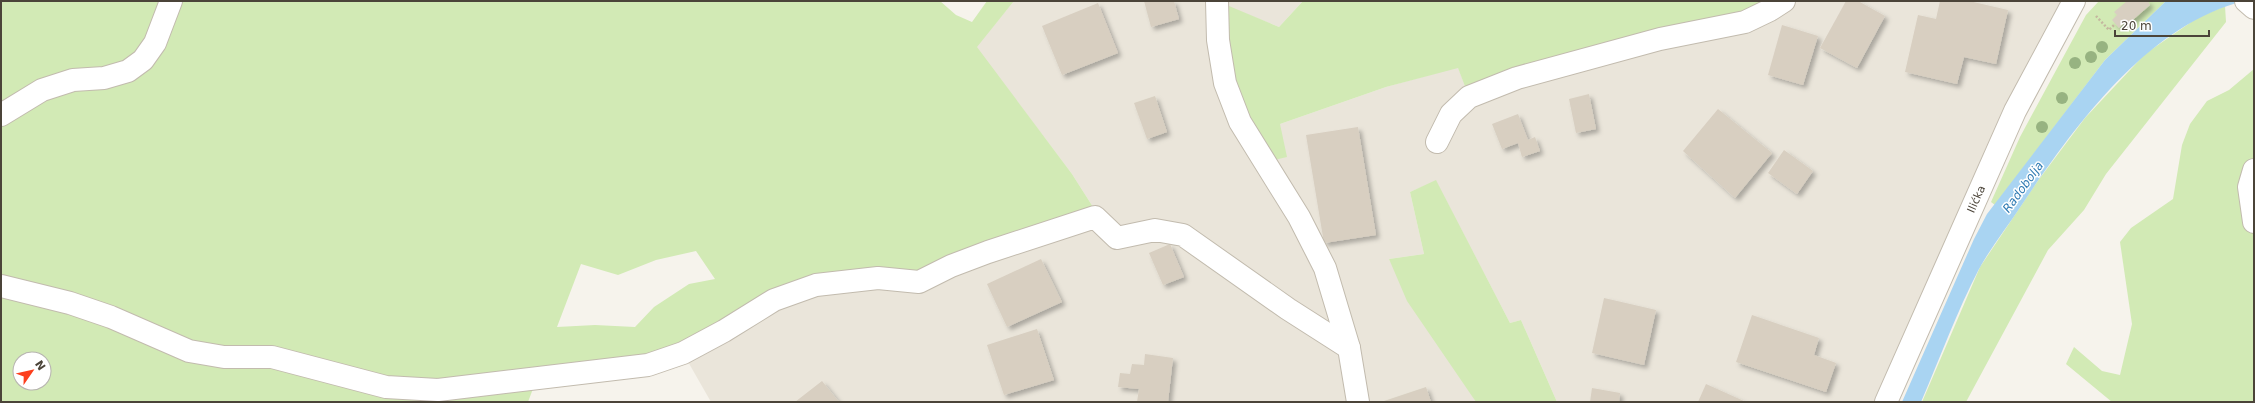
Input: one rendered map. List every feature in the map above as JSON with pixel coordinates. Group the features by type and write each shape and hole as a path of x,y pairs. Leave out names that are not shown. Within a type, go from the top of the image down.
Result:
{"street":[{"path":"1,115 42,90 74,80 104,78 128,71 143,60 155,43 171,1"},
{"path":"1217,1 1218,40 1225,83 1240,122 1299,216 1324,268 1350,348 1358,402"},
{"path":"1437,142 1451,114 1470,97 1517,78 1660,39 1745,22 1770,10 1784,1"},
{"name":"Ilićka","path":"1886,402 2014,111 2074,1"},
{"path":"2254,170 2249,187 2254,222"},
{"path":"1,286 70,303 189,351 224,357 272,357 386,387 438,390 648,364 696,346 724,331 774,300 816,285 878,278 919,282 969,259 1095,217 1117,238 1155,230 1183,235 1288,309 1350,348"}],"path":[{"path":"2099,19 2109,30 2115,24"}],"shaded area":[{"path":"1014,1 1303,1 1279,27 1217,2 1280,124 1386,87 1458,67 1469,97 1784,1 2074,1 1886,402 1557,402 1521,320 1510,323 1436,181 1410,192 1424,254 1389,259 1476,402 711,402 683,353 774,300 1093,207 1072,174 976,47"}],"green space":[{"path":"1,1 940,1 956,15 972,22 987,1 1014,1 977,47 1072,174 1093,207 951,266 816,285 683,353 537,378 528,402 1,402","holes":["696,251 715,279 689,284 654,307 635,327 595,325 557,327 581,264 618,275 656,260"]},
{"path":"1217,1 1279,27 1303,1 1784,1 1469,97 1458,68 1386,87 1280,124 1287,157 1266,162 1245,130"},
{"path":"2099,1 2166,1 2105,60 1995,205 1991,202 2020,137 2086,15"},
{"path":"2225,6 2226,22 2106,174 2084,210 2048,250 1966,402 1922,402 1980,267 2037,182 2085,118 2145,54 2197,18"},
{"path":"2254,69 2254,402 2112,402 2066,364 2074,347 2102,371 2120,375 2132,324 2120,242 2131,228 2173,199 2182,145 2190,124 2207,101 2229,90"},
{"path":"1436,180 1510,323 1521,320 1557,402 1476,402 1407,301 1389,259 1424,254 1410,192"}],"water":[{"name":"Radobolja","path":"2166,1 2244,1 2209,13 2176,32 2145,56 2116,83 2089,113 2042,175 1979,269 1963,301 1921,402 1902,402 1974,239 1987,214 2105,60"}],"building":[{"path":"1144,1 1174,1 1179,19 1151,27"},
{"path":"1846,1 1858,1 1885,16 1857,68 1820,48"},
{"path":"1940,1 1969,1 2008,10 1996,64 1964,57 1957,84 1905,72 1918,15 1936,19"},
{"path":"2127,1 2148,1 2150,5 2126,26 2124,23 2119,28 2112,20 2117,15 2114,12"},
{"path":"1098,3 1118,53 1062,75 1042,26"},
{"path":"1782,25 1818,36 1803,85 1768,75"},
{"path":"1589,94 1596,129 1576,133 1569,99"},
{"path":"1155,96 1167,132 1147,139 1134,103"},
{"path":"1718,109 1772,153 1735,198 1683,151"},
{"path":"1518,114 1528,140 1535,137 1540,151 1522,157 1518,143 1502,149 1492,124"},
{"path":"1358,127 1376,235 1324,243 1306,135"},
{"path":"1784,150 1813,171 1797,194 1768,173"},
{"path":"1170,244 1184,277 1163,285 1149,253"},
{"path":"1041,259 1062,302 1007,327 987,284"},
{"path":"1604,298 1656,310 1644,365 1592,353"},
{"path":"1752,315 1819,338 1814,355 1836,363 1826,392 1736,362"},
{"path":"1037,329 1054,380 1004,395 987,345"},
{"path":"1145,354 1173,358 1168,402 1137,402 1139,389 1118,387 1120,373 1130,374 1132,364 1144,365"},
{"path":"822,381 839,402 795,402"},
{"path":"1706,384 1746,402 1698,402"},
{"path":"1426,387 1431,402 1381,402"},
{"path":"1592,388 1620,393 1619,402 1590,402"}]}
